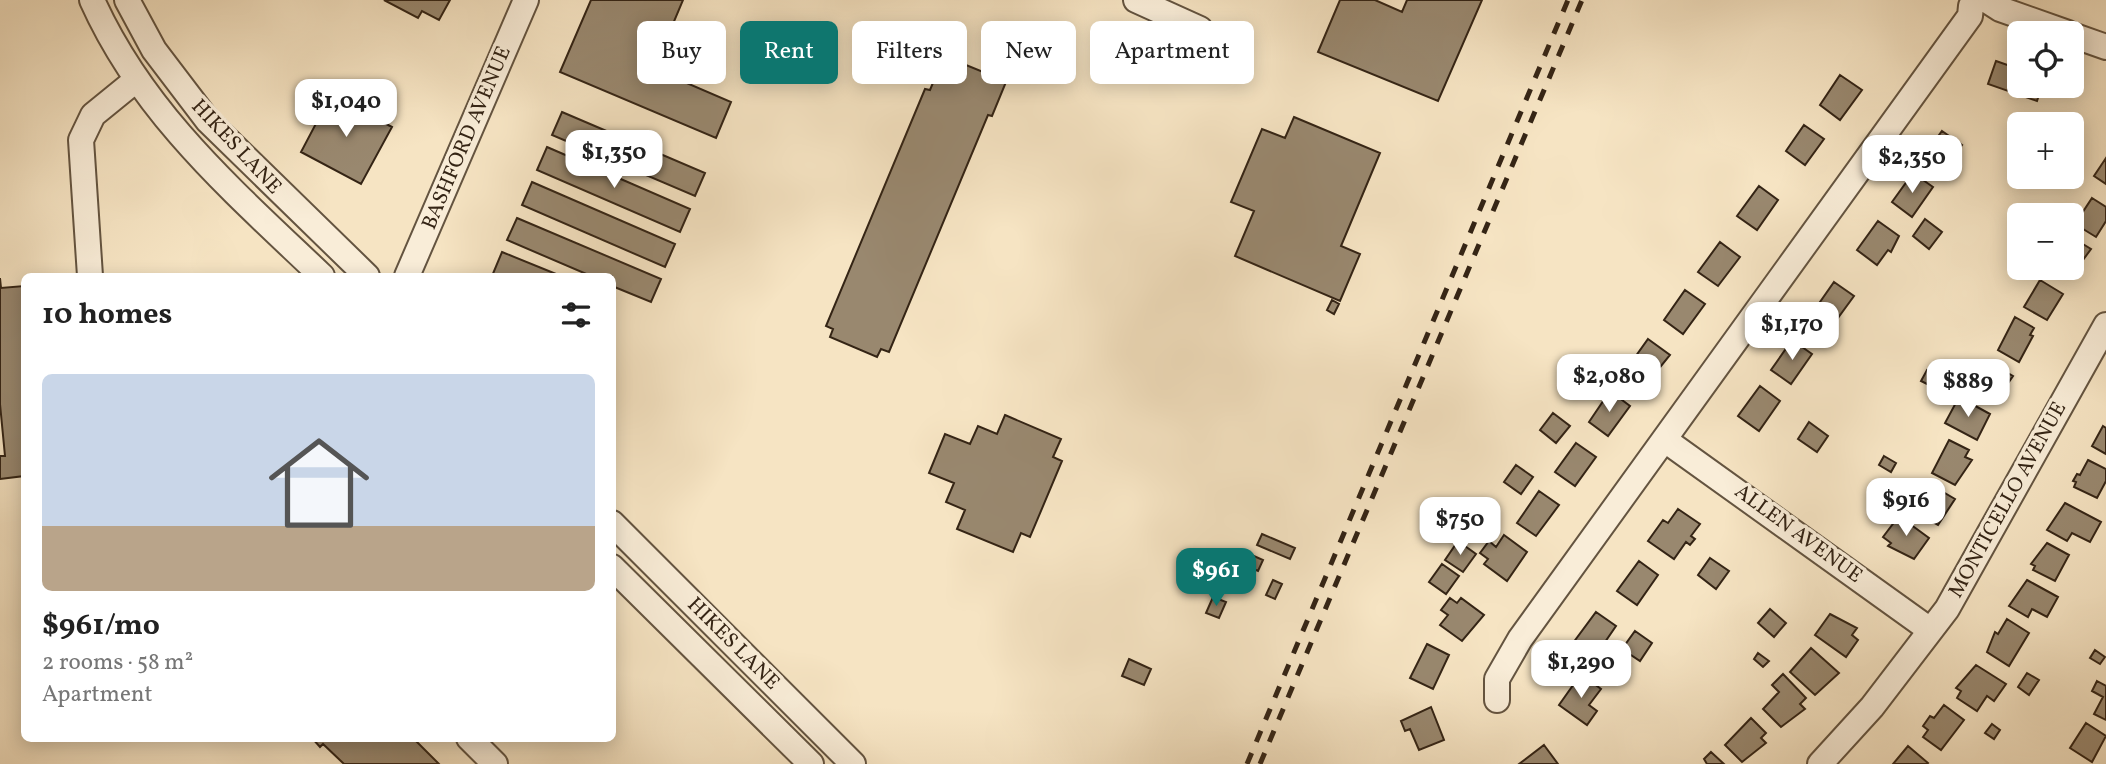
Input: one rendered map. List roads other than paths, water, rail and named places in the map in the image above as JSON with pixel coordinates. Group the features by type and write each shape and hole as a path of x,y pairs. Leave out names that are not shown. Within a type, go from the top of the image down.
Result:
{"street":[{"name":"HIKES LANE","path":"92,0 111,43 184,143 319,273"},
{"name":"HIKES LANE","path":"127,0 154,50 208,121 364,273"},
{"name":"BASHFORD AVENUE","path":"408,273 526,0"},
{"path":"1136,0 1182,21"},
{"path":"1497,700 1497,679 1503,664 1970,16 1971,6 1976,0"},
{"path":"1986,0 2000,9 2034,21"},
{"path":"2084,39 2106,47"},
{"path":"90,273 81,141 93,115 136,80"},
{"name":"MONTICELLO AVENUE","path":"1820,764 1872,707 1947,609 2106,326"},
{"name":"ALLEN AVENUE","path":"1665,440 1930,630"},
{"name":"HIKES LANE","path":"616,527 853,764"},
{"name":"HIKES LANE","path":"616,571 811,764"},
{"path":"473,742 495,764"}],"railway":[{"path":"1247,764 1568,0"},
{"path":"1260,764 1582,0"}]}
